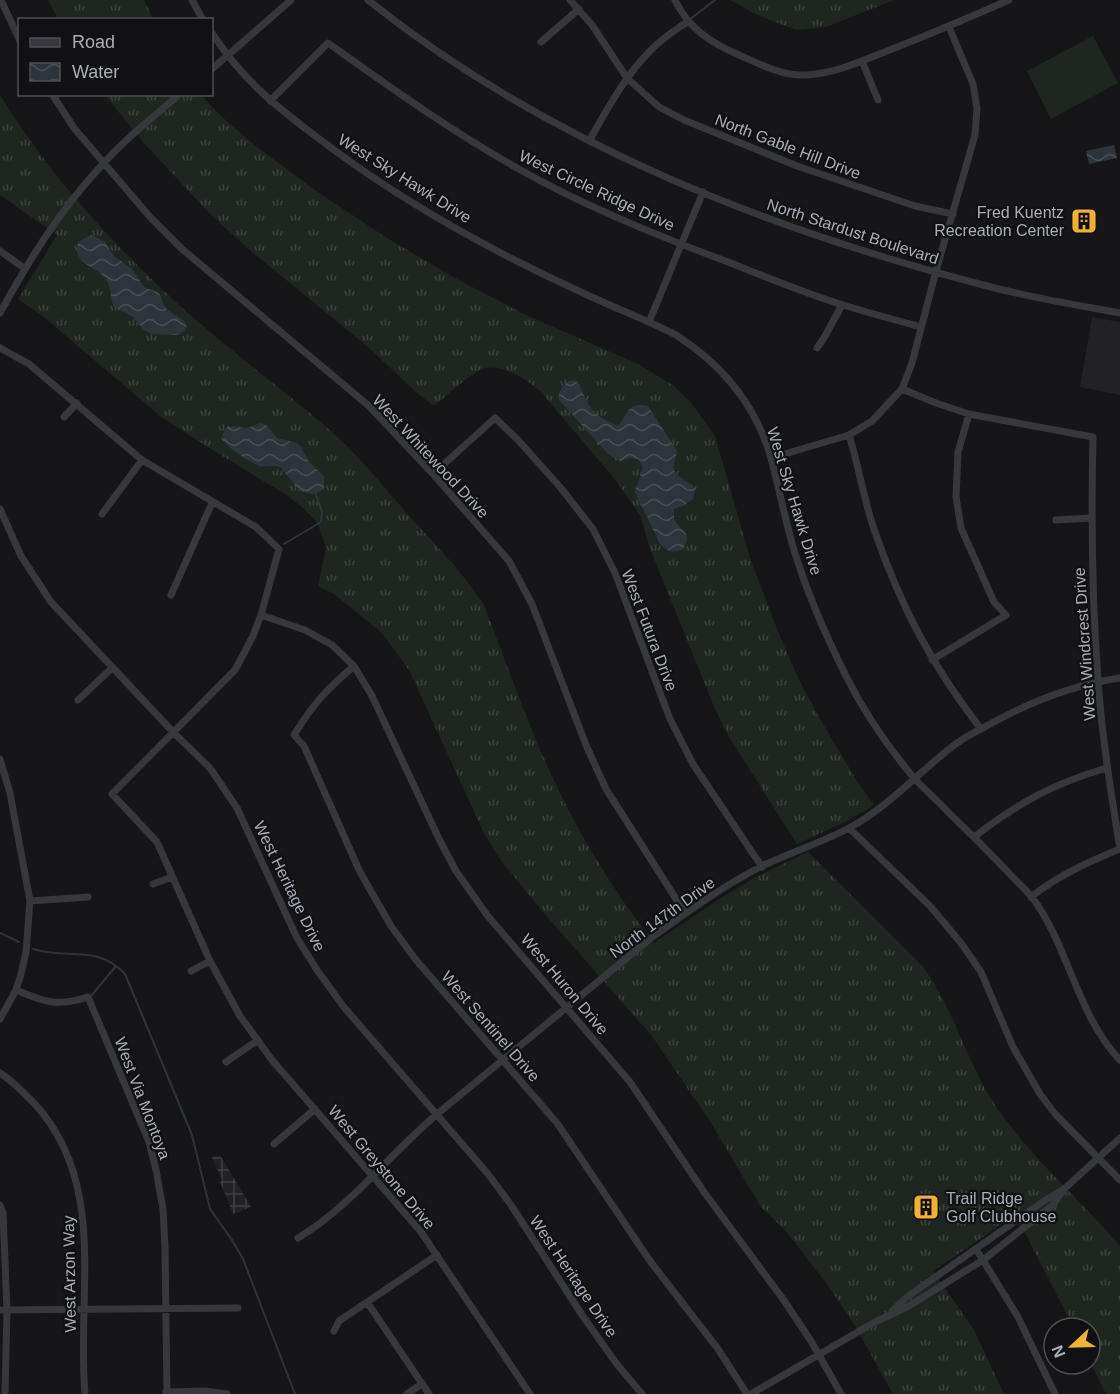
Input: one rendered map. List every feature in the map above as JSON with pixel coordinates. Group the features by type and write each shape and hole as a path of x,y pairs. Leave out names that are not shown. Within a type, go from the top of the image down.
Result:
{"street":[{"path":"1,0 18,37"},
{"path":"192,0 201,18"},
{"path":"213,68 291,0"},
{"name":"North Stardust Boulevard","path":"368,0 416,36 509,98 589,141 776,222 840,243 1021,295 1120,313"},
{"name":"North Gable Hill Drive","path":"570,0 592,25 627,78 659,107 738,143 852,186 915,206 952,214"},
{"path":"675,0 687,22 721,47 766,66 796,75 831,72 949,27 1009,0"},
{"path":"541,42 579,9"},
{"path":"589,141 627,78 651,50 687,22"},
{"path":"771,458 849,435 872,421 891,403 902,388 912,363 975,135 977,108 973,84 949,27"},
{"name":"West Sky Hawk Drive","path":"213,35 227,56 270,101 364,171 423,208 525,265 650,322 695,347 718,367 736,388 751,411 771,458 779,498 795,552 846,677 873,722 914,778 1031,897 1056,937 1097,1028 1120,1060"},
{"name":"West Circle Ridge Drive","path":"270,101 328,43 429,114 517,168 581,201 681,245 842,305 921,327"},
{"path":"862,61 878,100"},
{"name":"West Whitewood Drive","path":"53,96 74,128 150,217 182,249 369,406 433,474 509,561 532,604 586,745 606,789 685,913"},
{"path":"0,313 24,268 55,222 103,164 178,96"},
{"path":"650,322 704,192"},
{"path":"0,251 24,268"},
{"path":"817,348 842,305"},
{"path":"0,348 29,364 142,460 256,527 279,549 261,615 235,670 174,733"},
{"path":"902,388 969,414 958,452 957,507 961,528 977,566 994,602 1006,615 932,660"},
{"path":"64,417 77,404"},
{"name":"West Windcrest Drive","path":"969,414 1093,437 1092,518 1098,682 1107,768 1120,849"},
{"name":"West Futura Drive","path":"433,474 495,418 560,487 593,529 615,573 670,719 693,764 762,867"},
{"path":"849,435 875,532 904,606 932,660 955,696 981,729"},
{"path":"102,514 142,460"},
{"path":"171,595 212,503"},
{"name":"West Heritage Drive","path":"0,509 21,556 38,583 66,619 210,768 237,808 297,938 317,970 343,1006 494,1182 582,1315 616,1363 642,1394"},
{"path":"1056,519 1092,518"},
{"name":"West Huron Drive","path":"261,615 305,630 332,645 354,666 372,696 440,842 456,871 487,915 630,1082 704,1191 783,1299 841,1394"},
{"name":"West Sentinel Drive","path":"354,666 326,689 309,710 294,735 304,746 360,872 391,926 416,960 557,1123 650,1261 718,1349 749,1394"},
{"path":"78,700 112,668"},
{"name":"North 147th Drive","path":"298,1238 338,1209 436,1115 651,938 685,913 762,867 849,828 886,804 955,744 1024,705 1098,682 1120,678"},
{"name":"West Greystone Drive","path":"174,733 112,794 157,842 210,961 240,1016 315,1109 358,1160 374,1175 421,1233 530,1394"},
{"path":"0,759 10,793 30,901 26,952 16,990 0,1019"},
{"path":"974,837 1038,793 1076,777 1107,768"},
{"path":"849,828 930,906 961,943 981,972 1013,1047 1040,1094 1098,1159 1120,1180"},
{"path":"1031,897 1076,867 1120,849"},
{"path":"153,884 172,877"},
{"path":"30,901 88,897"},
{"path":"191,971 210,961"},
{"name":"West Via Montoya","path":"16,990 45,1002 55,1003 68,1003 88,997 148,1142 163,1209 166,1393"},
{"path":"226,1062 258,1040"},
{"name":"West Arzon Way","path":"0,1073 49,1119 64,1147 76,1178 84,1218 85,1394"},
{"path":"274,1144 315,1109"},
{"path":"889,1314 907,1297 1063,1190 1120,1138"},
{"path":"749,1394 889,1314 916,1302 984,1260 1053,1205 1063,1190"},
{"path":"0,1205 3,1213 5,1394"},
{"path":"976,1250 1018,1317 1055,1394"},
{"path":"333,1331 339,1321 437,1255"},
{"path":"368,1302 429,1394"},
{"path":"4,1310 238,1308"},
{"path":"407,1394 422,1384"},
{"path":"166,1393 205,1391 227,1394"}],"shaded area":[{"path":"1092,317 1120,322 1120,395 1080,387"},
{"path":"220,1155 251,1207 233,1214 212,1157"}],"green space":[{"path":"48,0 144,0 153,18 57,18"},
{"path":"730,0 894,0 826,27 796,30 755,14"},
{"path":"1093,36 1118,83 1051,119 1027,71"},
{"path":"0,95 43,157 90,216 169,296 334,434 364,464 467,582 484,605 529,724 569,810 608,878 654,943 754,878 808,852 924,968 943,1000 983,1086 1007,1122 1120,1246 1120,1394 1106,1394 1097,1376 1102,1376 1102,1316 1068,1316 1025,1233 1012,1217 933,1271 974,1330 1004,1394 893,1394 854,1324 827,1284 785,1230 761,1207 711,1123 652,1036 542,911 499,858 484,833 409,670 382,633 334,594 318,586 326,547 317,522 288,496 160,416 45,318 18,299 57,235 0,195"},
{"path":"106,96 202,96 253,144 316,191 387,238 453,277 524,314 640,365 674,386 692,404 715,436 750,558 798,678 857,781 874,805 845,822 797,844 729,737 715,709 649,546 641,517 618,483 540,391 512,373 487,368 469,377 434,406 368,347 251,251 210,214 143,142"}],"water":[{"path":"1114,145 1117,158 1089,164 1086,151"},
{"path":"91,235 105,242 114,256 132,269 144,287 159,293 166,308 185,323 187,326 185,331 178,335 151,334 143,329 133,317 114,307 109,286 104,277 83,261 77,250 78,242"},
{"path":"574,380 579,383 593,410 611,423 619,425 630,409 637,405 648,406 677,451 673,469 696,489 693,499 674,509 674,519 687,535 683,549 670,551 660,544 635,492 642,471 638,459 630,458 621,461 608,454 559,400 562,387"},
{"path":"261,423 266,425 277,438 297,443 301,447 309,462 324,476 324,489 314,494 301,492 280,467 256,465 233,450 221,438 226,428 230,426 247,428"}],"waterway":[{"path":"689,20 715,0"},
{"path":"284,544 321,522 322,512 315,492"},
{"path":"0,933 19,942"},
{"path":"33,949 93,956 104,959 125,974 192,1135 210,1209 243,1259 295,1394"},
{"path":"91,996 116,966"}],"place":[{"name":"Fred Kuentz Recreation Center","path":"1084,221"},
{"name":"Trail Ridge Golf Clubhouse","path":"926,1207"}]}
